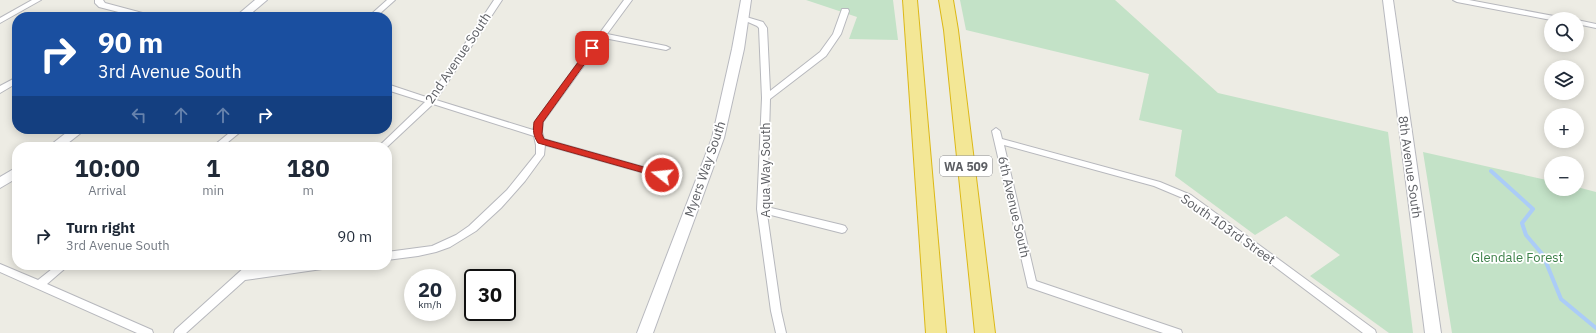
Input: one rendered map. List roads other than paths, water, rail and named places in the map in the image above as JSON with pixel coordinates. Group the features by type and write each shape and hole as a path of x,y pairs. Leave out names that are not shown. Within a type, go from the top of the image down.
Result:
{"highway":[{"name":"WA 509","path":"910,0 936,333"},
{"name":"WA 509","path":"946,0 951,30 985,333"}],"street":[{"path":"16,12 37,0"},
{"path":"99,0 99,3 102,5 127,12"},
{"path":"246,12 262,0"},
{"path":"378,12 391,0"},
{"name":"2nd Avenue South","path":"387,142 432,100 498,0"},
{"path":"392,255 437,248 471,230 483,220 534,164 540,155 539,122 545,110 628,0"},
{"name":"Myers Way South","path":"645,333 718,138 744,18 746,0"},
{"name":"8th Avenue South","path":"1388,0 1433,333"},
{"path":"1457,0 1544,16"},
{"path":"766,98 827,50 837,34 845,11"},
{"path":"0,21 12,14"},
{"name":"Aqua Way South","path":"744,18 760,24 763,28 766,98 762,209 781,333"},
{"path":"1584,23 1596,26"},
{"path":"602,35 666,48"},
{"path":"0,90 12,83"},
{"path":"392,88 432,100 539,138 662,175"},
{"name":"6th Avenue South","path":"996,131 1032,284 1080,299 1129,319 1177,333"},
{"path":"61,142 73,134"},
{"path":"223,142 233,134"},
{"name":"South 103rd Street","path":"999,141 1157,184 1188,197 1371,333"},
{"path":"0,183 12,175"},
{"path":"762,209 842,229"},
{"path":"0,268 148,333"},
{"path":"39,285 58,270"},
{"path":"179,333 249,270"},
{"path":"242,276 286,270"}],"waterway":[{"path":"1491,171 1533,209 1522,223 1526,235 1543,255 1561,299 1596,328"}],"park label":[{"name":"Glendale Forest","path":"1517,257"}]}
